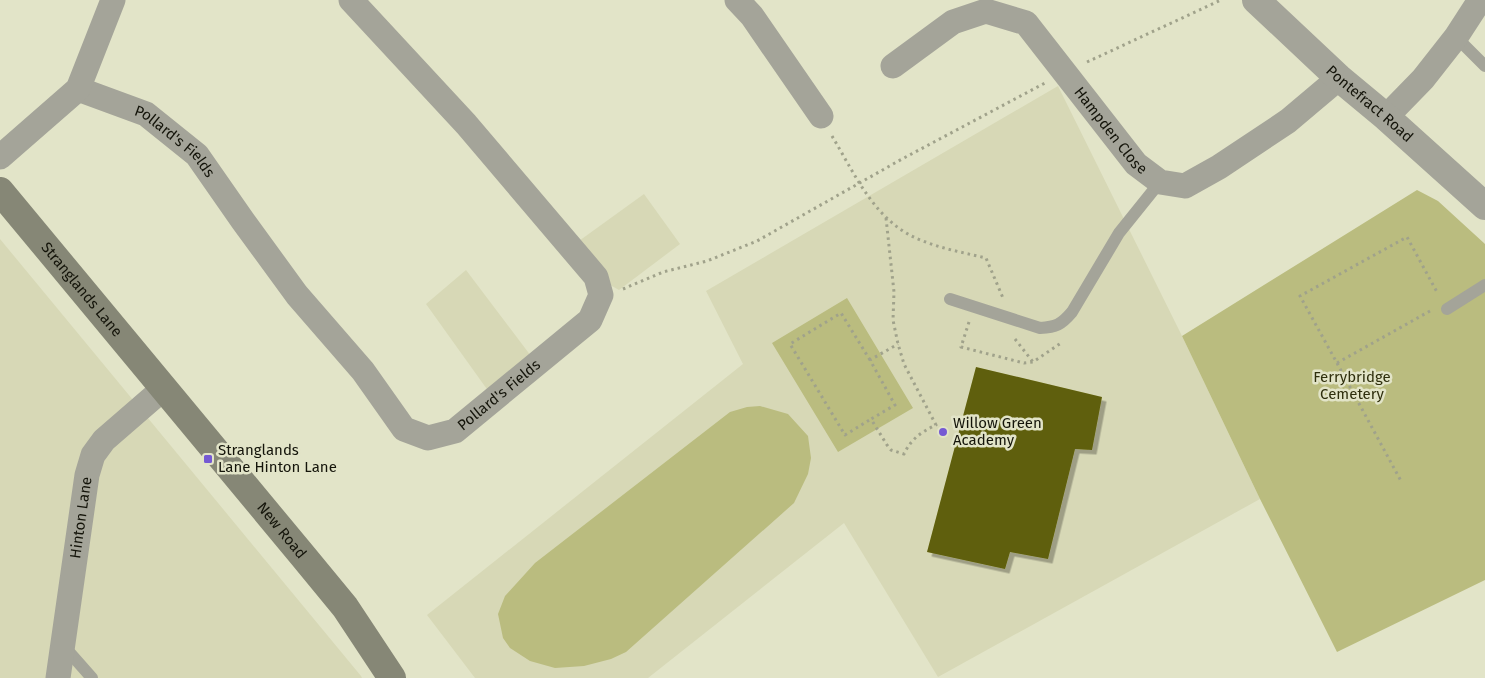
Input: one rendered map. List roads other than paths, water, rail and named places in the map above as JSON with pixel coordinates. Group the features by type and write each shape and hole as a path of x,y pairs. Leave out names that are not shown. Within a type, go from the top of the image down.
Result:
{"main road":[{"name":"Stranglands Lane","path":"0,191 164,388"},
{"name":"New Road","path":"164,388 345,607 392,678"}],"street":[{"path":"0,157 78,89 113,0"},
{"name":"Pollard's Fields","path":"78,89 146,114 197,155 297,295 363,371 404,429 428,438 455,431 590,320 601,295 596,276 566,239 466,124 351,0"},
{"path":"737,0 752,16 821,116"},
{"name":"Pontefract Road","path":"1256,0 1339,78 1386,117 1485,206"},
{"path":"1386,117 1423,80 1456,37 1480,0"},
{"name":"Hampden Close","path":"893,66 953,22 986,12 1026,23 1136,164 1160,182 1185,186 1219,167 1288,121 1339,78"},
{"name":"Hinton Lane","path":"58,678 87,475 93,455 104,440 164,388"}],"lane":[{"path":"1456,37 1485,66"},
{"path":"950,299 1040,328 1053,327 1064,321 1072,312 1119,233 1160,182"},
{"path":"1441,309 1485,285"},
{"path":"62,644 92,678"}],"place":[{"name":"Willow Green Academy","path":"943,432"},
{"name":"Stranglands Lane Hinton Lane","path":"208,459"}],"park label":[{"name":"Ferrybridge Cemetery","path":"1352,386"}]}
